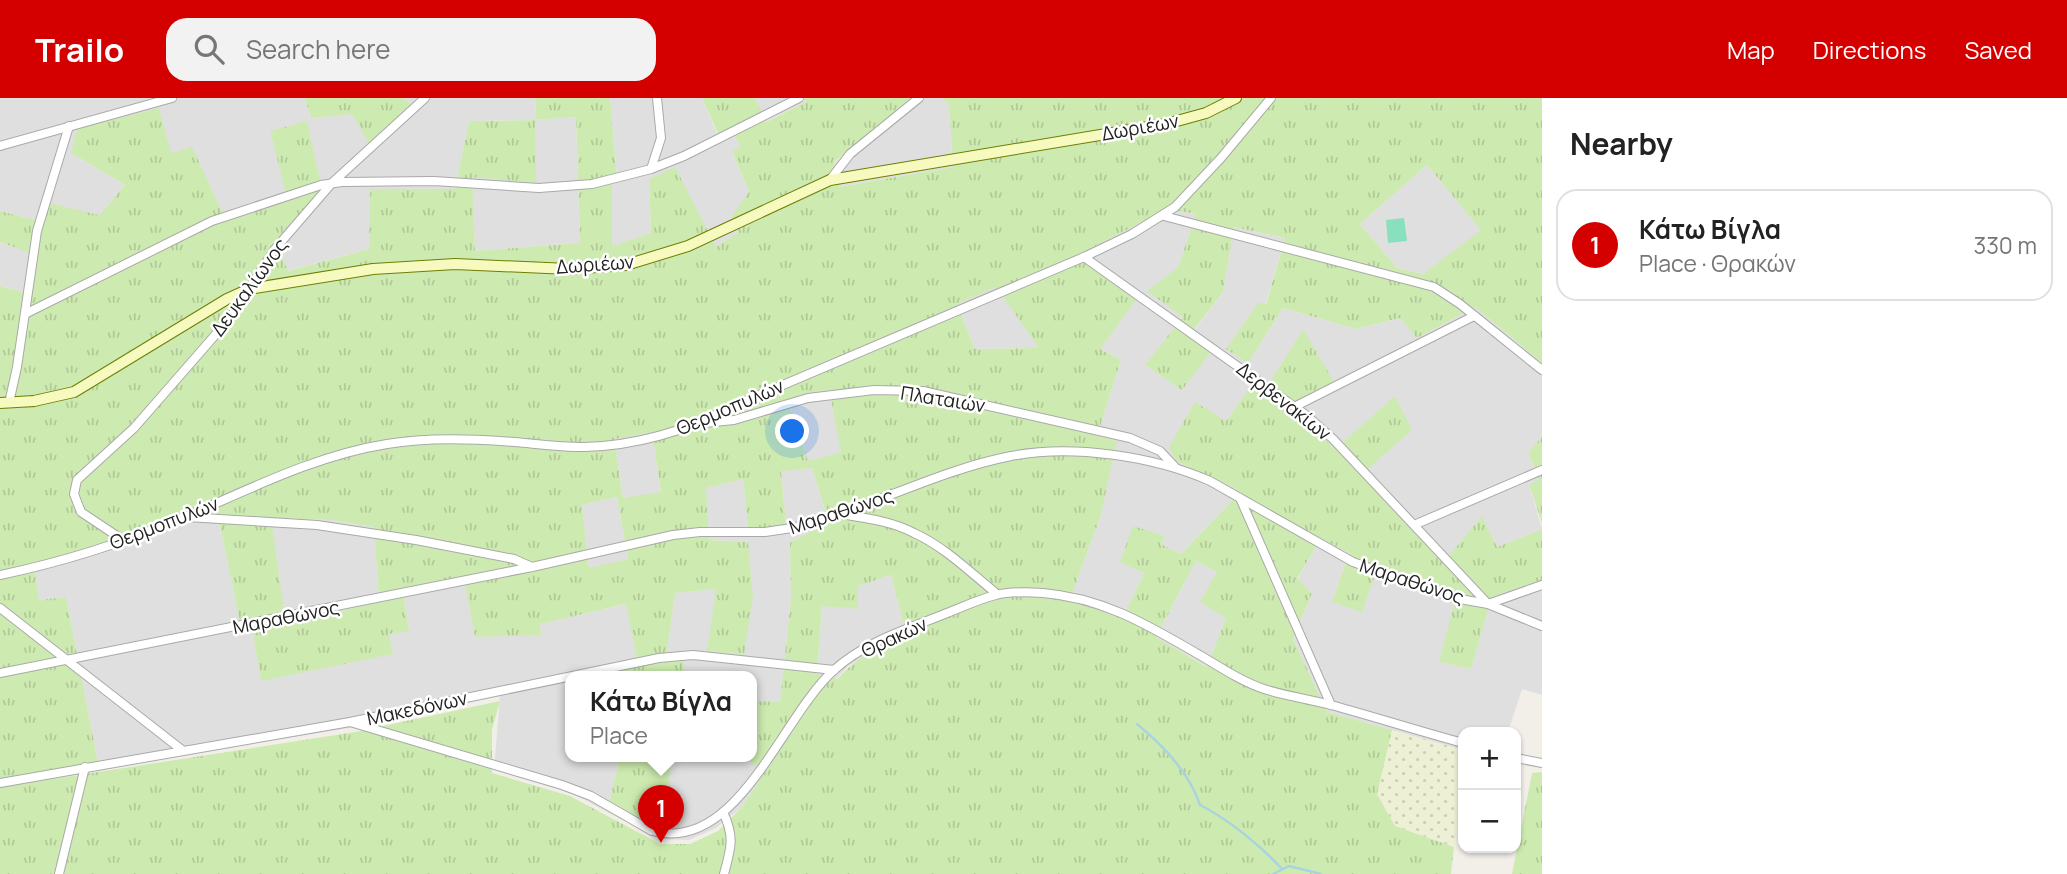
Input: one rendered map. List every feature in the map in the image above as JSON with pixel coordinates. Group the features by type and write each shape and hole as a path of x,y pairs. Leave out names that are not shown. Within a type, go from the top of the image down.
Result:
{"street":[{"path":"0,146 172,98"},
{"name":"Δευκαλίωνος","path":"123,540 81,512 74,494 77,480 134,428 230,318 275,249 332,183 425,98"},
{"path":"651,169 661,138 657,98"},
{"path":"25,314 212,221 267,201 332,183 461,182 562,188 593,184 651,169 684,156 799,98"},
{"path":"830,180 850,154 919,98"},
{"name":"Δωριέων","path":"5,402 43,400 80,389 233,295 249,289 364,271 433,265 569,269 626,265 688,246 830,180 1166,124 1206,113 1236,98"},
{"name":"Θερμοπυλών","path":"0,575 29,569 123,540 279,476 341,454 387,444 446,440 586,447 668,433 701,423 731,407 1084,257 1132,234 1175,207 1221,158 1271,98"},
{"path":"5,402 25,314 37,231 69,126"},
{"path":"1164,215 1434,287 1542,370"},
{"name":"Δερβενακίων","path":"1084,257 1296,406 1333,439 1488,604"},
{"path":"1296,406 1474,316"},
{"name":"Πλαταιών","path":"701,423 734,420 808,398 874,390 923,391 1130,438 1160,450 1175,467"},
{"name":"Μαραθώνος","path":"0,673 532,567 673,535 778,531 801,526 970,467 1023,454 1054,453 1107,455 1175,467 1210,481 1353,562 1454,598 1488,604 1542,626"},
{"path":"1413,525 1542,470"},
{"path":"1240,498 1331,705"},
{"path":"838,513 882,521 913,532 932,543 997,594"},
{"path":"184,517 330,527 514,559 532,567"},
{"path":"1488,604 1542,585"},
{"name":"Θρακών","path":"350,722 562,785 591,796 652,831 662,834 691,832 723,812 746,790 809,697 834,670 859,651 887,637 997,594 1035,592 1096,602 1113,608 1264,689 1458,742"},
{"path":"0,608 182,750"},
{"name":"Μακεδόνων","path":"596,671 659,658 693,655 834,670"},
{"name":"Μακεδόνων","path":"0,783 350,722 565,677"},
{"path":"1521,759 1542,763"},
{"path":"59,874 85,767"},
{"path":"723,812 732,830 724,874"}],"shaded area":[{"path":"0,98 305,98 311,118 412,106 404,98 536,98 535,120 576,117 580,243 475,251 471,176 534,120 469,121 455,189 371,189 369,249 287,271 276,243 323,194 270,131 289,201 263,206 226,220 172,153 71,153 125,185 98,216 49,204 39,221 0,211"},
{"path":"610,98 702,98 718,136 733,130 740,147 732,153 749,192 740,232 716,247 649,179 651,233 612,247 612,177 617,176"},
{"path":"755,98 805,98 806,102 765,122"},
{"path":"919,98 942,98 949,105 953,167 838,187 834,163"},
{"path":"1427,165 1482,231 1423,274 1397,268 1360,224"},
{"path":"1167,209 1196,214 1178,267 1183,316 1190,336 1223,292 1234,227 1285,238 1248,363 1283,308 1356,329 1401,318 1417,338 1475,307 1542,363 1542,437 1528,452 1540,481 1529,484 1542,529 1497,547 1482,517 1443,563 1361,475 1396,396 1335,449 1291,409 1254,383 1226,421 1176,461 1236,489 1230,503 1181,554 1161,544 1165,536 1123,619 1099,608 1069,602 1100,518 1116,441 1097,436 1121,360 1100,349 1076,256"},
{"path":"0,242 38,255 31,294 0,286"},
{"path":"996,286 1040,348 975,349 957,304"},
{"path":"829,390 842,452 808,461 788,401 806,393"},
{"path":"652,431 661,493 623,498 614,439"},
{"path":"812,468 829,523 790,542 791,598 780,703 757,701 757,671 683,671 684,660 666,659 675,593 717,589 707,651 747,542 709,540 705,488 743,479 748,527 786,524 781,470"},
{"path":"617,497 628,559 589,569 582,505"},
{"path":"192,509 218,516 240,623 251,621 261,681 389,634 409,630 403,589 464,577 475,637 541,634 539,624 627,604 638,665 615,671 565,671 565,762 619,762 607,812 572,793 494,770 500,696 349,728 99,768 66,597 39,600 34,563 114,541"},
{"path":"270,518 331,520 374,527 379,603 286,624"},
{"path":"1321,538 1349,553 1332,602 1377,567 1458,593 1440,662 1471,669 1492,597 1542,580 1542,695 1522,689 1510,727 1458,727 1458,749 1327,712 1293,639 1312,593 1297,580"},
{"path":"1196,561 1217,572 1226,618 1208,667 1156,637"},
{"path":"891,575 906,633 848,666 836,679 817,674 822,606 858,586"},
{"path":"671,762 751,762 766,772 742,807 716,828 689,840 662,839"}],"green space":[{"path":"305,98 404,98 413,106 370,145 352,114 311,118"},
{"path":"536,98 610,98 617,177 612,178 612,246 651,233 649,179 675,167 716,247 739,232 731,217 749,192 732,152 740,147 733,131 719,136 702,98 755,98 766,122 806,102 805,98 919,98 834,162 839,187 953,167 949,105 942,98 1542,98 1542,363 1475,307 1417,338 1400,318 1356,329 1283,308 1248,363 1226,349 1259,302 1266,304 1285,238 1234,227 1223,292 1190,335 1210,353 1182,390 1145,365 1183,317 1147,291 1178,267 1196,214 1167,209 1076,256 1136,300 1100,349 1121,360 1097,436 1117,441 1100,518 1069,602 1099,608 1123,618 1144,573 1120,562 1133,526 1165,536 1161,544 1181,554 1230,503 1236,489 1176,461 1169,447 1195,402 1226,421 1254,382 1265,390 1303,329 1335,384 1292,409 1335,449 1395,396 1412,430 1361,475 1443,563 1482,516 1497,547 1542,529 1542,580 1492,597 1471,669 1439,662 1457,593 1378,567 1362,612 1332,602 1349,553 1321,538 1297,579 1312,593 1293,639 1327,712 1392,730 1377,794 1395,826 1454,847 1451,874 0,874 0,286 31,294 38,256 0,242 0,211 39,221 49,203 99,215 125,185 71,153 77,129 159,108 171,153 192,147 226,220 263,206 288,201 270,131 307,121 323,194 276,243 288,271 369,249 370,189 455,189 469,121 535,120","holes":["576,117 580,243 475,251 472,177 536,183 535,120","1427,165 1481,230 1423,274 1397,268 1360,224","996,287 1039,348 975,349 957,304","829,390 841,452 808,461 788,401 806,393","652,432 661,492 623,498 614,439","812,468 829,523 790,542 791,598 780,702 757,701 757,762 750,762 765,772 742,807 718,831 690,844 660,844 570,796 492,773 492,730 500,701 355,732 8,786 99,768 66,597 39,600 34,563 114,541 192,509 218,516 240,623 251,622 261,681 393,654 389,634 409,631 403,589 464,578 475,637 541,635 540,624 626,604 638,665 614,671 683,671 685,659 666,659 675,593 716,589 707,651 744,655 753,596 748,542 709,540 706,488 743,479 748,527 770,528 786,524 781,471","617,497 628,559 589,568 582,505","271,518 331,520 374,527 379,602 286,624","1196,561 1217,572 1200,602 1226,618 1207,667 1156,637","891,575 906,633 869,652 837,679 817,674 822,606 858,609 858,586"]},
{"path":"1404,218 1407,241 1388,243 1386,220"},
{"path":"1542,437 1542,524 1529,484 1539,480 1528,452"},
{"path":"1392,730 1458,749 1458,826 1454,847 1395,826 1377,794"},
{"path":"619,762 671,762 662,839 607,812"},
{"path":"1542,772 1542,874 1512,874 1516,853 1521,853 1521,829 1532,773"}],"waterway":[{"path":"1137,724 1174,760 1200,805 1244,834 1282,869"},
{"path":"1273,874 1289,866 1321,874"}],"place":[{"name":"Κάτω Βίγλα","path":"661,843"}]}
